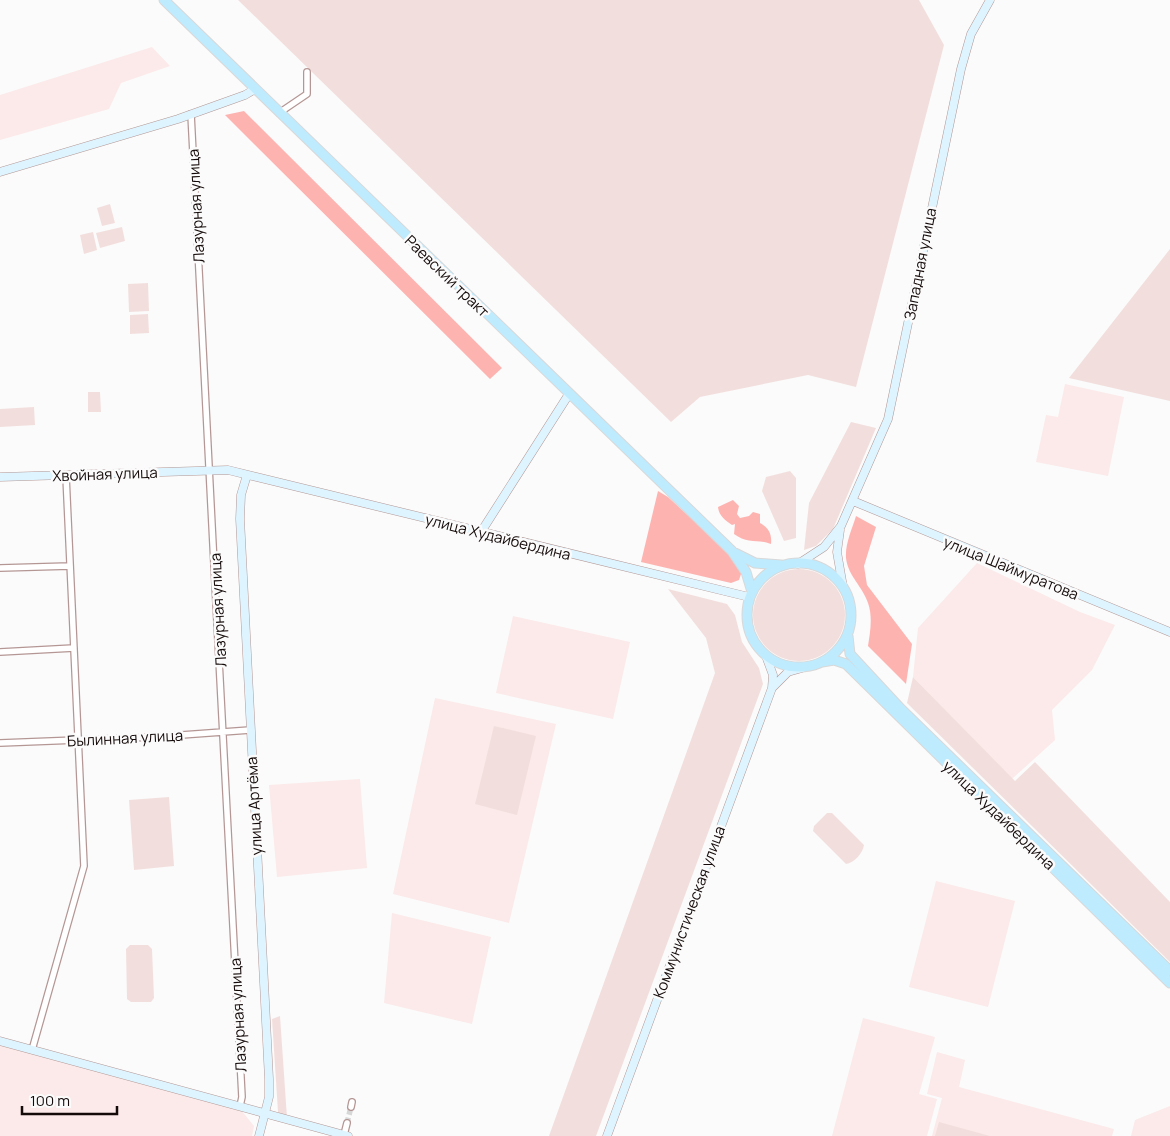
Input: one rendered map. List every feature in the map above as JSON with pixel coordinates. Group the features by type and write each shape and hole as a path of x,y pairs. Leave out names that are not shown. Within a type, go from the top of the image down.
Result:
{"main road":[{"name":"Раевский тракт","path":"164,0 732,551 746,572 751,594"},
{"name":"Западная улица","path":"798,564 824,547 841,526 888,419 961,69 971,34 990,0"},
{"path":"0,172 192,114 245,96 255,89"},
{"path":"482,532 569,394"},
{"name":"Хвойная улица","path":"0,477 210,470 228,470 247,475"},
{"name":"улица Худайбердина","path":"247,475 751,594"},
{"name":"улица Артёма","path":"247,475 242,487 240,519 269,1079 269,1097 259,1136"},
{"name":"улица Шаймуратова","path":"853,501 1170,632"},
{"name":"Западная улица","path":"841,526 837,552 843,587"},
{"name":"Раевский тракт","path":"732,551 755,563 785,565"},
{"path":"798,564 807,564 825,570 843,587 851,610 848,636 835,654 822,662 802,668 788,666 766,656 757,646 748,624 746,612 751,594 771,571 785,565 798,564"},
{"name":"улица Худайбердина","path":"848,636 850,654 901,709 1170,971"},
{"name":"Коммунистическая улица","path":"607,1136 772,688 772,675 766,656"},
{"name":"улица Худайбердина","path":"822,662 834,660 846,664 1170,983"},
{"name":"Коммунистическая улица","path":"772,688 788,672 802,668"},
{"path":"0,1041 346,1136"}],"street":[{"path":"279,113 307,94 308,72"},
{"name":"Лазурная улица","path":"192,114 242,1088 240,1106"},
{"path":"32,1050 84,866 66,476"},
{"path":"0,568 70,566"},
{"path":"0,652 74,648"},
{"name":"Былинная улица","path":"0,743 224,733 250,730"},
{"path":"346,1136 347,1123"}],"shaded area":[{"path":"238,0 919,0 944,45 856,387 808,375 700,397 671,422"},
{"path":"152,47 170,66 121,83 109,109 0,140 0,95"},
{"path":"244,111 502,368 490,379 225,115"},
{"path":"110,204 115,223 102,226 97,208"},
{"path":"122,227 125,241 100,248 96,233"},
{"path":"93,232 97,250 84,254 80,235"},
{"path":"1170,249 1170,401 1069,378"},
{"path":"148,283 149,311 129,312 128,284"},
{"path":"148,314 149,333 130,334 130,315"},
{"path":"1065,384 1124,397 1108,476 1036,462 1046,415 1058,417"},
{"path":"88,392 100,392 101,412 88,412"},
{"path":"34,407 35,425 0,427 0,409"},
{"path":"851,422 876,428 833,529 816,546 804,550 809,503"},
{"path":"790,471 796,478 796,538 784,541 762,491 766,477"},
{"path":"658,491 668,497 730,554 742,571 739,580 731,583 641,562"},
{"path":"733,500 739,506 737,514 740,518 749,516 753,512 760,514 760,523 769,532 771,544 743,539 734,534 735,524 732,525 723,518 718,507"},
{"path":"856,516 876,527 864,566 867,585 912,644 906,684 868,646 871,625 870,608 866,597 847,564 846,558 848,542"},
{"path":"977,563 1080,612 1115,625 1092,670 1052,710 1055,740 1012,779 913,677 918,628"},
{"path":"799,569 817,572 832,582 842,597 845,615 842,633 832,648 817,658 799,661 781,658 766,648 756,633 753,615 756,597 766,582 781,572"},
{"path":"668,589 727,604 735,615 742,642 759,668 763,684 596,1136 549,1136 715,673 706,638"},
{"path":"513,616 630,642 613,719 496,693"},
{"path":"913,677 1015,781 1035,762 1170,902 1170,962 907,703"},
{"path":"435,698 556,724 509,923 393,894"},
{"path":"494,726 536,736 517,815 475,804"},
{"path":"360,779 367,868 277,877 269,785"},
{"path":"169,797 174,866 134,870 129,800"},
{"path":"827,813 832,813 864,845 858,857 852,862 846,864 813,831 814,826"},
{"path":"936,881 1015,901 988,1007 909,987"},
{"path":"392,913 491,937 472,1024 384,1003"},
{"path":"130,945 148,945 152,949 154,998 151,1002 131,1002 127,999 126,949"},
{"path":"280,1016 287,1118 282,1117 278,1112 272,1019"},
{"path":"863,1018 935,1037 919,1094 937,1099 927,1136 832,1136"},
{"path":"0,1045 241,1110 254,1126 252,1136 0,1136"},
{"path":"937,1052 965,1060 959,1087 1114,1129 1112,1136 932,1136 942,1098 927,1094"},
{"path":"1170,1106 1170,1136 1131,1136 1135,1120"},
{"path":"939,1122 990,1136 935,1136"}],"tunnel":[{"path":"347,1123 351,1107"}]}
